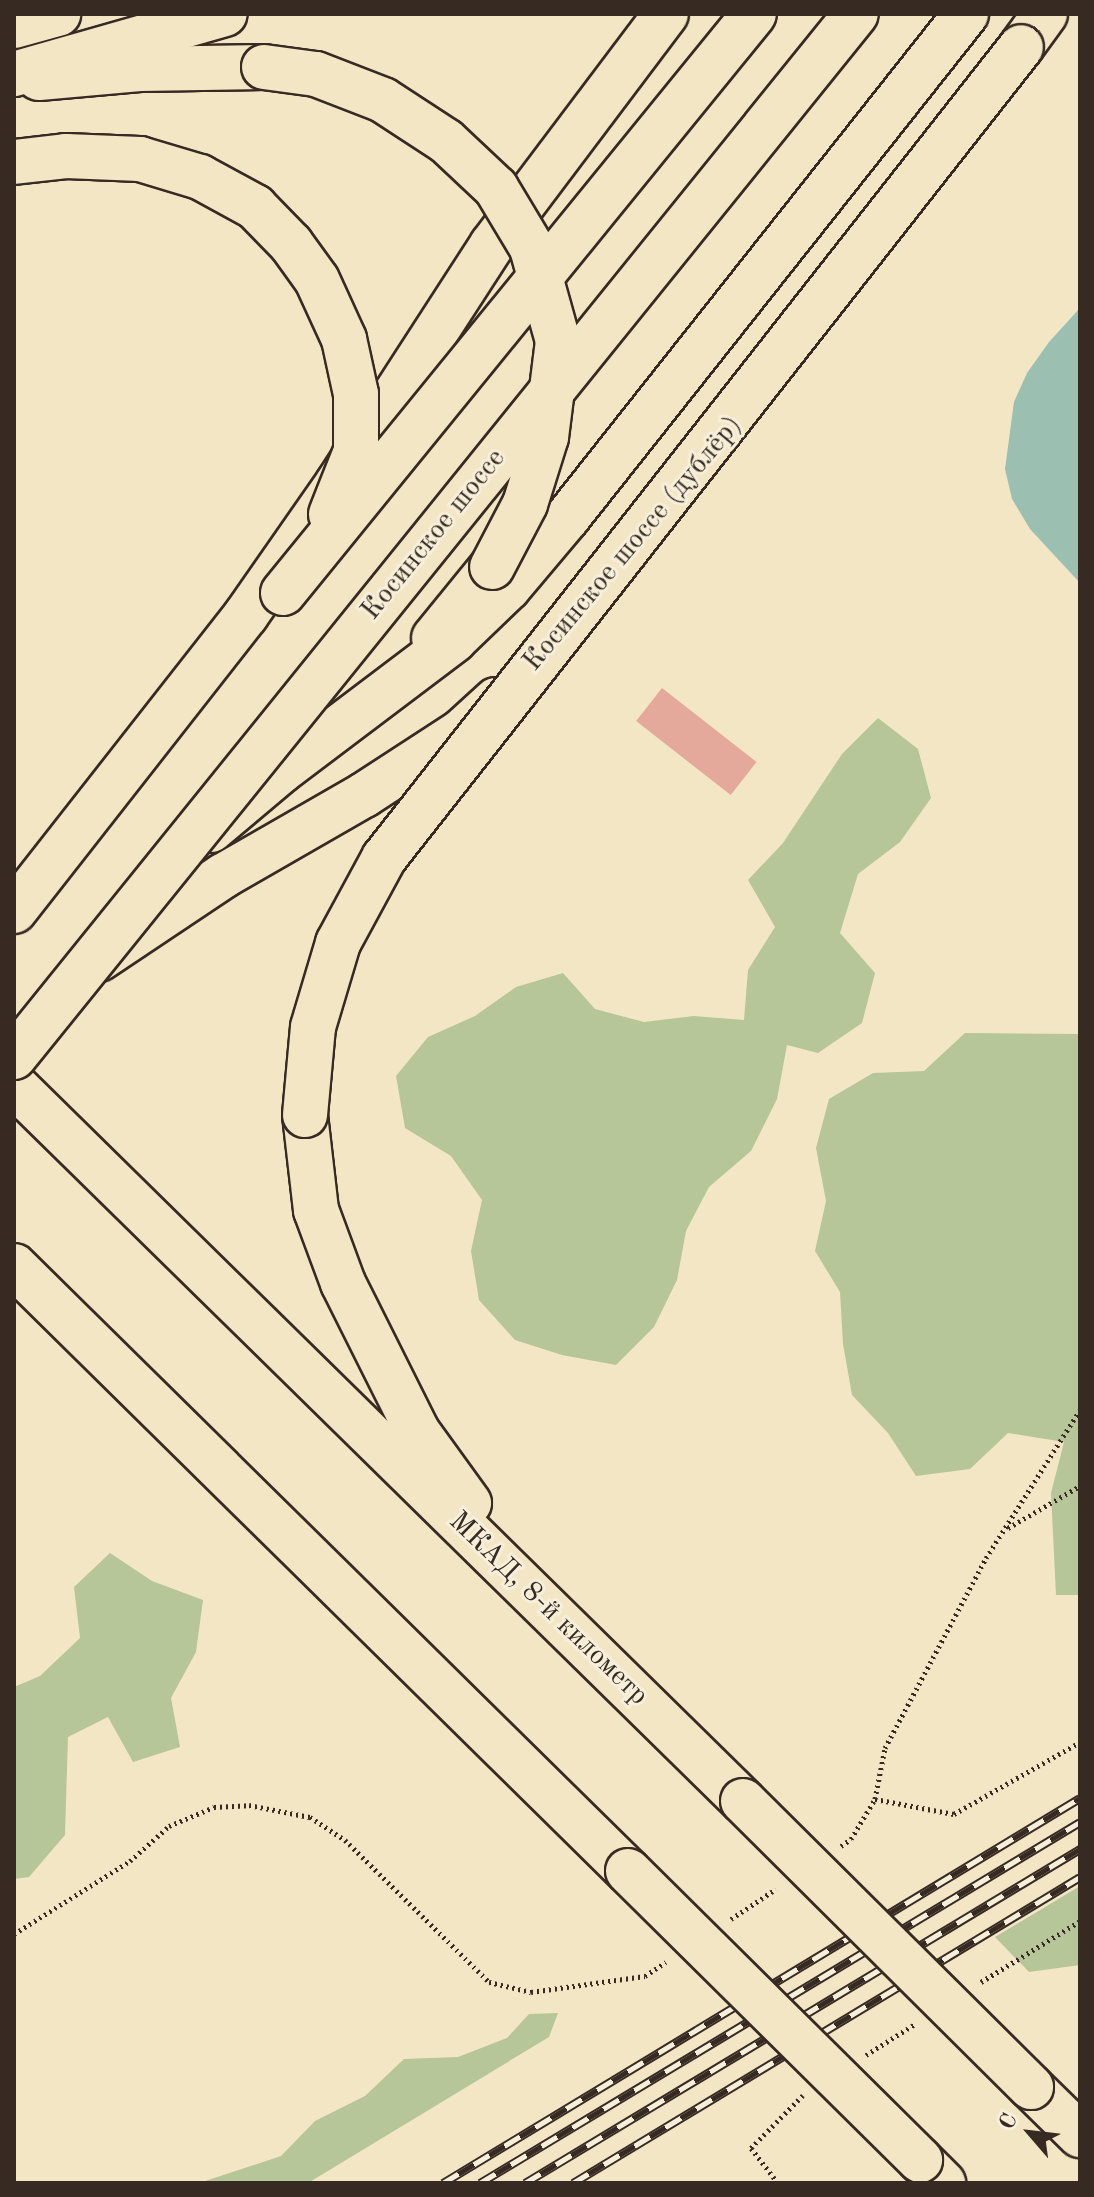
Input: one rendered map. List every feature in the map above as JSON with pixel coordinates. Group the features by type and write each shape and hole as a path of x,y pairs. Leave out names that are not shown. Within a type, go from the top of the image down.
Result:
{"main road":[{"path":"14,26 58,14"},
{"path":"14,77 225,14"},
{"path":"14,911 246,615 338,483 492,245 666,14"},
{"path":"14,932 283,593 754,14"},
{"name":"Косинское шоссе","path":"14,1057 856,14"},
{"path":"386,689 454,640 508,588 567,518 966,14"},
{"path":"538,1600 417,1431 343,1283 316,1210 305,1115 313,1027 338,943 384,858 1033,31 1052,14"},
{"name":"Косинское шоссе (дублёр)","path":"386,689 281,771 168,868 110,924 60,985 223,876 364,795 462,731 531,668 601,592 1061,14"},
{"path":"14,77 140,69 264,67 316,74 383,100 446,141 496,188 532,248 558,341 548,423 525,504 492,567 445,626 386,689"},
{"path":"14,162 66,156 140,159 200,177 255,207 291,244 317,280 344,339 356,394 356,451 328,522 283,593"},
{"name":"МКАД, 8-й километр","path":"14,1085 1080,2135"},
{"path":"14,1266 931,2172"},
{"path":"1031,2087 1080,2118"}],"path":[{"path":"1005,1529 1080,1486"},
{"path":"875,1799 954,1814 1080,1742"},
{"path":"976,1985 1080,1921"}],"shaded area":[{"path":"1080,308 1080,583 1030,529 1012,499 1005,469 1014,402 1027,373 1049,342"},
{"path":"878,718 918,749 931,798 900,842 858,874 840,933 875,973 862,1023 818,1053 787,1045 777,1099 751,1151 709,1187 686,1231 677,1280 654,1327 616,1365 562,1355 515,1340 479,1300 471,1251 482,1200 451,1156 405,1128 396,1076 428,1037 475,1016 516,987 563,973 595,1009 644,1022 694,1016 744,1020 748,970 775,927 748,880 783,843 842,754"},
{"path":"965,1033 1080,1034 1080,1595 1056,1595 1051,1493 1064,1442 1008,1433 970,1469 916,1476 888,1433 852,1395 843,1344 840,1292 815,1251 826,1201 816,1148 829,1099 873,1073 924,1071"},
{"path":"110,1553 152,1581 203,1600 196,1652 171,1698 180,1747 133,1762 108,1717 68,1737 65,1835 29,1877 14,1879 14,1687 40,1676 80,1638 74,1587"},
{"path":"1080,1886 1080,1965 1029,1972 995,1937"},
{"path":"558,2013 549,2037 308,2183 199,2183 281,2156 315,2121 365,2096 404,2059 458,2057 507,2038 529,2014"}],"building":[{"path":"662,688 757,762 731,795 636,721"}],"railway":[{"path":"443,2183 1080,1798"},
{"path":"480,2183 1080,1822"},
{"path":"525,2183 1080,1849"},
{"path":"573,2183 1080,1877"}]}
